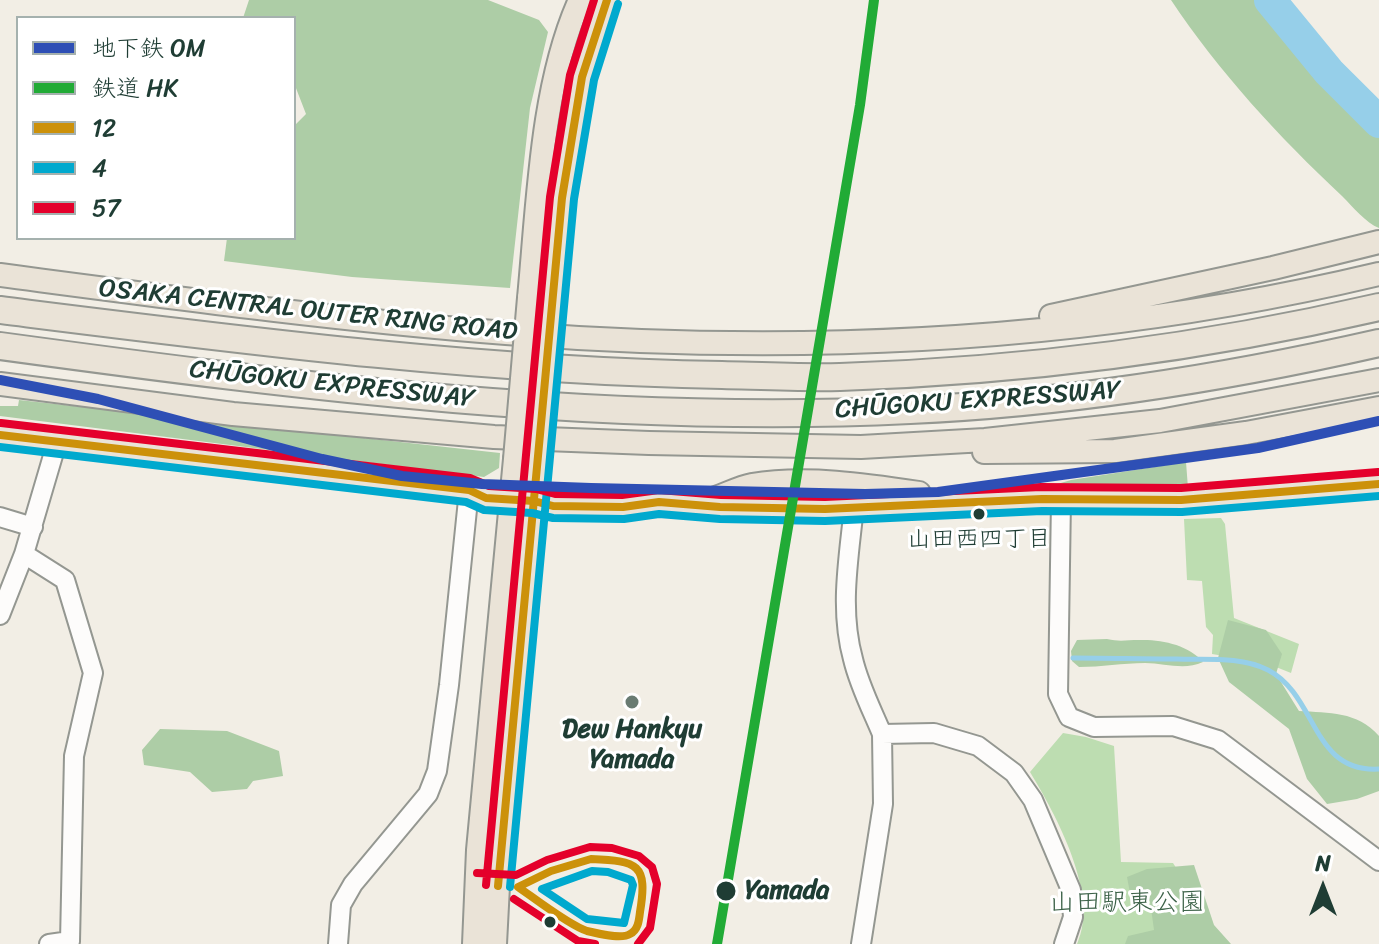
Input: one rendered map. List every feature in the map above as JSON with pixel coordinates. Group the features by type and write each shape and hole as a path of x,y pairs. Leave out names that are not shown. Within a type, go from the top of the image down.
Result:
{"highway":[{"name":"CHŪGOKU EXPRESSWAY","path":"0,310 242,342 506,367 650,374 838,377 975,370 1136,352 1379,307"},
{"name":"CHŪGOKU EXPRESSWAY","path":"0,346 238,378 387,394 649,410 835,413 982,405 1138,388 1243,372 1379,343"}],"main road":[{"path":"526,460 529,298 550,110 560,59 580,0"},
{"path":"474,944 478,850 526,460 553,298 568,157 584,64 607,0"},
{"path":"972,336 1379,242"},
{"name":"OSAKA CENTRAL OUTER RING ROAD","path":"0,275 275,310 506,333 653,341 850,342 972,336 1125,320 1379,274"},
{"path":"861,447 985,440 1160,421 1379,380"},
{"path":"0,384 233,414 494,437 1083,454 1246,433 1379,408"},
{"path":"0,435 469,490 486,498 553,506 623,507 659,502 765,508 980,501 1181,500 1379,484"},
{"path":"691,503 714,499 750,485 825,483 980,501"},
{"path":"495,944 522,500"}],"street":[{"path":"0,615 33,527 57,442"},
{"path":"861,944 883,804 882,734 853,660 845,615 845,579 854,506 864,492 875,488"},
{"path":"338,944 341,905 353,884 428,794 437,771 469,490"},
{"path":"1061,500 1058,694 1069,717 1094,727 1173,726 1218,740 1379,861"},
{"path":"0,517 33,527"},
{"path":"24,554 65,580 93,673 74,756 70,941 49,944"},
{"path":"882,734 934,733 978,746 1014,773 1033,800 1071,890 1073,917 1064,944"}],"green space":[{"path":"249,0 488,0 539,20 548,32 530,108 510,288 352,277 224,261 227,240 296,240 296,124 306,114 296,88 296,16 244,16"},
{"path":"591,0 598,0 551,215 548,215 545,212 558,111 569,61"},
{"path":"1171,0 1258,0 1320,76 1379,135 1379,228 1360,214 1273,127 1209,53"},
{"path":"19,400 500,453 499,468 484,477 0,416 0,406 18,406"},
{"path":"1186,462 1188,488 1115,490 1054,485 1071,480"},
{"path":"1221,518 1225,524 1234,618 1299,644 1291,673 1266,663 1212,654 1213,635 1206,627 1202,581 1187,580 1184,519"},
{"path":"1228,620 1266,630 1282,654 1276,674 1299,711 1352,718 1379,736 1379,791 1357,799 1327,804 1307,779 1289,729 1229,682 1218,658"},
{"path":"1077,640 1165,642 1190,651 1203,662 1182,666 1145,663 1079,667 1072,661 1071,651"},
{"path":"160,729 227,731 279,751 283,776 253,781 247,789 212,792 190,772 144,765 142,750"},
{"name":"山田駅東公園","path":"1063,733 1114,746 1121,862 1173,863 1195,897 1182,944 1077,944 1083,924 1079,879 1052,810 1030,772"},
{"path":"1194,865 1214,925 1231,944 1125,944 1128,936 1154,930 1150,901 1130,893 1127,877 1147,869"}],"waterway":[{"path":"1270,0 1329,72 1379,122"},
{"path":"1073,658 1223,660 1258,666 1284,682 1297,697 1327,746 1340,759 1357,767 1379,769"}],"metro line":[{"name":"OM","path":"0,380 98,399 322,459 402,476 482,484 591,488 865,494 938,492 1258,448 1379,421"}],"rail line":[{"name":"HK","path":"717,944 860,105 874,0"}],"transit line":[{"name":"57","path":"486,885 550,197 570,75 594,0"},
{"name":"12","path":"498,886 562,198 582,77 607,0"},
{"name":"4","path":"510,887 574,199 594,80 618,4"},
{"name":"57","path":"1,423 470,478 489,486 536,489 555,494 622,495 659,490 825,497 1041,487 1181,488 1378,472"},
{"name":"12","path":"0,435 469,490 486,498 534,501 553,506 623,507 659,502 720,507 825,509 1042,499 1181,500 1379,484"},
{"name":"4","path":"0,447 466,502 484,510 532,513 553,518 624,519 659,514 720,519 825,521 1042,511 1182,512 1379,496"},
{"name":"57","path":"477,873 516,875 547,860 590,847 612,848 639,856 652,867 657,884 650,928 638,944"},
{"name":"12","path":"591,859 620,861 636,868 640,875 642,896 639,919 633,932 626,936 609,936 580,928 518,887 551,871 591,859"},
{"name":"4","path":"592,871 608,872 631,880 633,885 624,923 587,919 542,889 592,871"},
{"name":"57","path":"514,899 578,941 595,944"}],"place":[{"name":"山田西四丁目","path":"979,514"},
{"name":"Dew Hankyu Yamada","path":"632,702"},
{"name":"Yamada","path":"726,891"}]}
